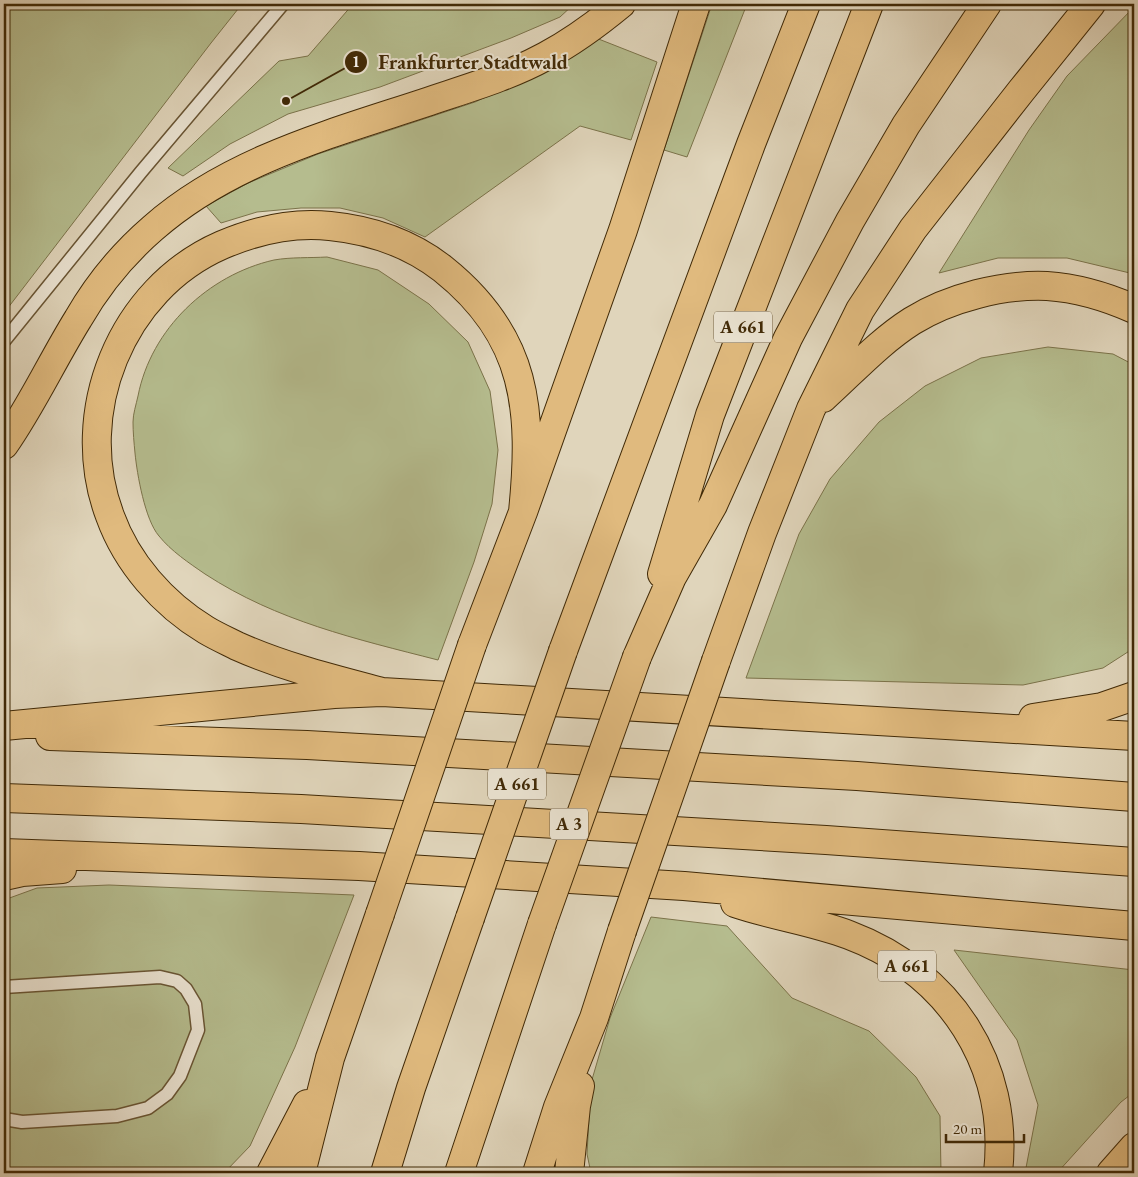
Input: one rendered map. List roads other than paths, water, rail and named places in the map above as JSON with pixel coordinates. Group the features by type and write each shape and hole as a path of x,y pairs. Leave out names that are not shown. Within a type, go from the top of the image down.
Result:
{"highway":[{"path":"4,445 22,419 78,319 96,292 130,251 184,203 218,181 281,152 469,89 546,56 606,16 620,4"},
{"path":"301,1173 330,1058 472,646 523,512 623,230 696,4"},
{"name":"A 661","path":"385,1173 411,1088 563,651 740,172 806,4"},
{"name":"A 661","path":"459,1173 542,924 637,657 710,415 870,4"},
{"path":"637,657 672,578 713,505 788,338 850,221 906,125 987,4"},
{"path":"537,1173 558,1107 594,1018 622,931 762,533 811,409 860,310 913,229 1020,91 1091,4"},
{"path":"382,692 285,665 208,632 185,616 161,594 142,574 125,549 109,515 101,484 97,438 99,408 104,380 134,318 175,273 205,252 238,238 274,228 309,224 347,228 379,234 422,255 447,272 476,298 495,324 510,351 520,380 524,406 526,460 523,512"},
{"path":"811,409 887,340 911,322 936,308 966,297 1020,287 1047,286 1095,294 1134,309"},
{"path":"4,726 334,694 382,692 1134,736"},
{"path":"962,725 1041,717 1102,707 1134,696"},
{"path":"4,735 317,746 857,776 1134,797"},
{"name":"A 3","path":"4,798 302,809 826,840 1134,862"},
{"path":"4,853 359,866 684,886 1134,926"},
{"path":"4,876 22,872 196,859"},
{"name":"A 661","path":"684,886 757,910 808,921 850,936 889,953 916,972 941,994 970,1031 991,1081 999,1128 1000,1157 998,1173"},
{"path":"569,1173 576,1106 594,1018"},
{"path":"271,1173 330,1058"},
{"path":"1111,1173 1134,1147"}],"lane":[{"path":"4,341 141,172 283,4"},
{"path":"4,987 160,977 177,981 186,988 195,1004 198,1030 180,1076 167,1094 148,1108 117,1116 22,1122 4,1119"}],"place":[{"name":"Frankfurter Stadtwald","path":"286,101"}]}
